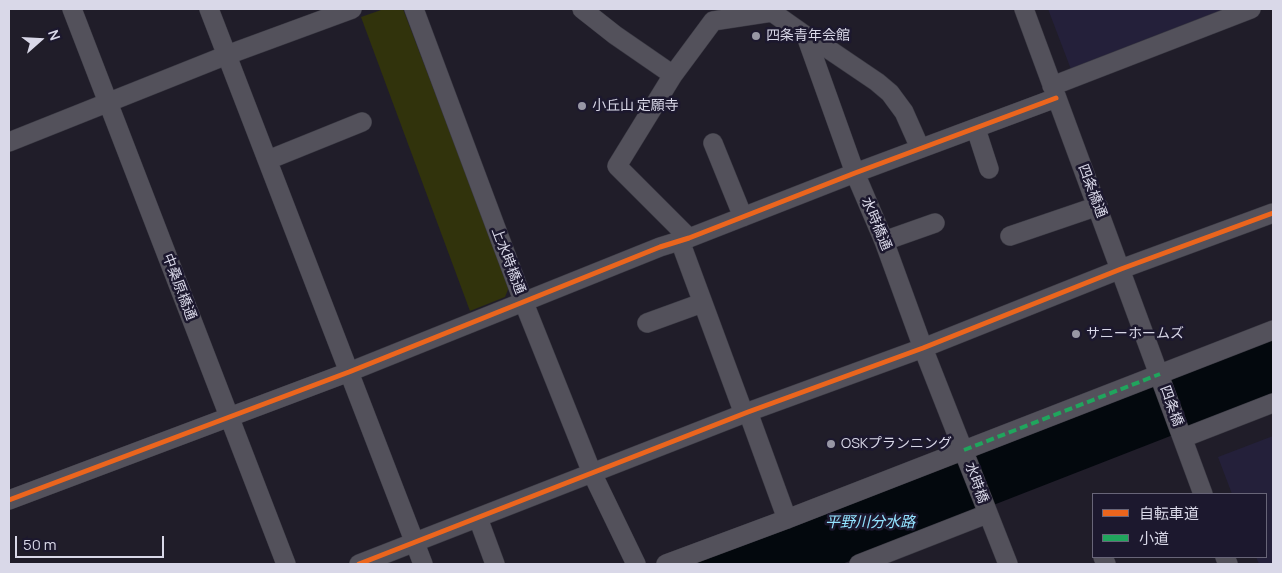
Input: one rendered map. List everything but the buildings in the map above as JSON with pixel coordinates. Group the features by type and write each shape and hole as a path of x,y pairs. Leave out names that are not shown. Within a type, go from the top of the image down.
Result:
{"street":[{"name":"中桑原橋通","path":"72,9 286,564"},
{"path":"209,9 423,564"},
{"path":"9,142 227,55 352,9"},
{"name":"上水時橋通","path":"414,9 524,303 592,473 636,564"},
{"path":"582,9 615,35 673,75"},
{"name":"四条橋通","path":"1024,9 1160,374"},
{"path":"9,500 349,372 660,247 684,240 920,148 976,129 1054,92 1251,9"},
{"path":"787,519 702,303 684,240 617,166 708,15 774,10 806,36 815,40 877,82 890,93 904,112 920,148"},
{"name":"水時橋通","path":"806,36 855,173 884,241 923,348 965,452"},
{"path":"268,160 362,122"},
{"path":"976,129 989,169"},
{"path":"714,143 743,217"},
{"path":"1010,236 1098,206"},
{"path":"360,564 746,413 923,348 1121,269 1273,213"},
{"path":"884,241 935,223"},
{"path":"647,323 702,303"},
{"path":"666,564 965,452 1273,330"},
{"name":"四条橋","path":"1160,374 1183,438"},
{"path":"1203,493 1183,438 1273,403"},
{"name":"水時橋","path":"965,452 987,513"},
{"path":"859,564 987,513 1008,564"},
{"path":"478,518 495,564"}],"shaded area":[{"path":"384,9 403,9 509,287 505,297 470,311 361,17"},
{"path":"1048,9 1237,9 1072,72"},
{"path":"1273,436 1273,564 1259,564 1256,558 1267,558 1267,493 1232,493 1218,457"}],"water":[{"name":"平野川分水路","path":"1273,336 1273,396 842,564 686,564"}],"marked path":[{"path":"964,450 1160,374"}],"cycle path":[{"path":"9,500 349,372 660,247 689,238 855,173 1056,98"},
{"path":"359,564 748,412 923,348 1121,269 1273,213"}],"place":[{"name":"四条青年会館","path":"756,36"},
{"name":"小丘山 定願寺","path":"582,106"},
{"name":"サニーホームズ","path":"1076,334"},
{"name":"OSKプランニング","path":"831,444"}]}
